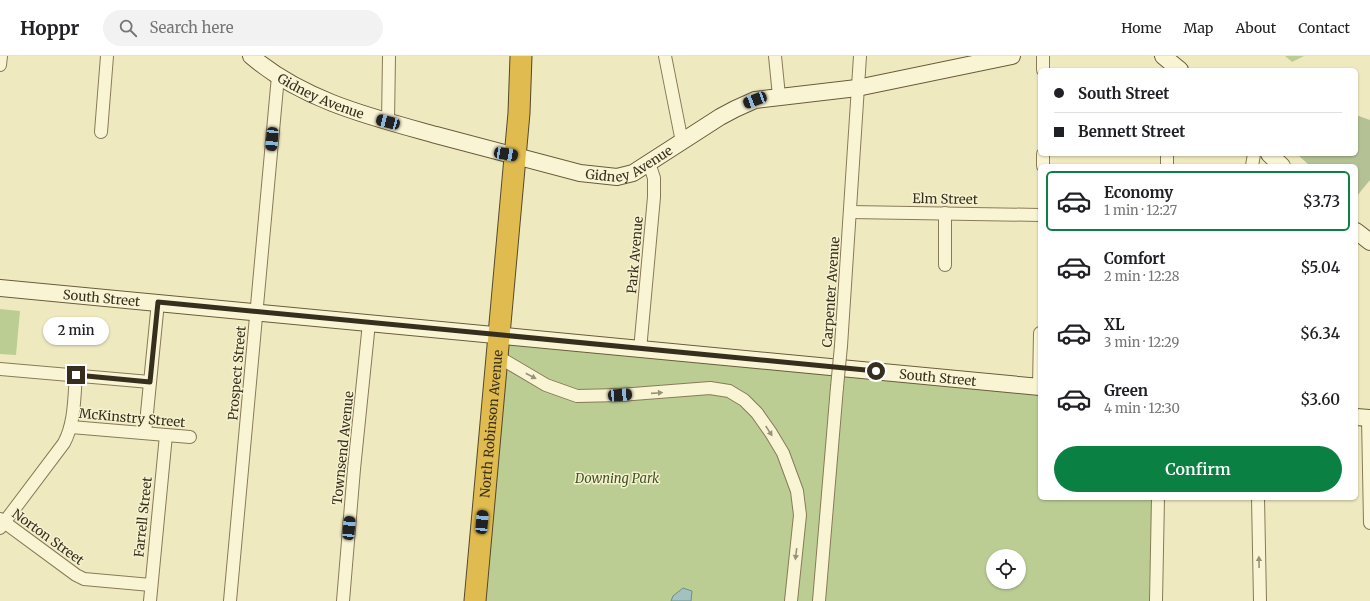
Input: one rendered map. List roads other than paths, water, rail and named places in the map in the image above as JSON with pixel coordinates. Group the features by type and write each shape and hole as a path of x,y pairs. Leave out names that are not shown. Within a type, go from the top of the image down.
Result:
{"highway":[{"name":"North Robinson Avenue","path":"475,601 519,113 520,56"}],"street":[{"path":"0,65 1,56"},
{"path":"101,132 107,56"},
{"name":"Gidney Avenue","path":"251,56 278,76 320,99 364,116 515,155 580,174 601,177 617,177 633,173 734,108 755,100 858,88 1012,56"},
{"path":"388,122 389,56"},
{"path":"665,56 682,142"},
{"path":"775,56 779,96"},
{"name":"Carpenter Avenue","path":"819,601 841,346 860,56"},
{"path":"1043,56 1043,68"},
{"path":"1167,60 1177,68"},
{"name":"Prospect Street","path":"230,601 278,76"},
{"path":"1271,156 1280,164"},
{"name":"Park Avenue","path":"640,350 654,197 654,178 649,163"},
{"name":"Elm Street","path":"850,212 1038,215"},
{"path":"945,213 945,265"},
{"path":"1358,233 1370,242"},
{"name":"South Street","path":"0,288 500,334 640,350 1038,387"},
{"path":"145,433 158,302"},
{"name":"Townsend Avenue","path":"343,601 354,469 369,323"},
{"path":"497,356 546,385 577,396 620,395 710,388 729,391 744,400 757,413 771,433 783,454 797,491 800,515 791,601"},
{"path":"0,369 150,382"},
{"path":"1,523 64,442 71,427 76,375"},
{"path":"1365,418 1370,523"},
{"name":"McKinstry Street","path":"71,427 190,437"},
{"name":"Farrell Street","path":"150,601 166,435"},
{"path":"1156,601 1158,500"},
{"path":"1258,500 1260,601"},
{"name":"Norton Street","path":"1,523 84,579 151,585"}],"water":[{"path":"683,588 692,591 691,601 671,601 673,596"}],"park label":[{"name":"Downing Park","path":"617,478"}]}
